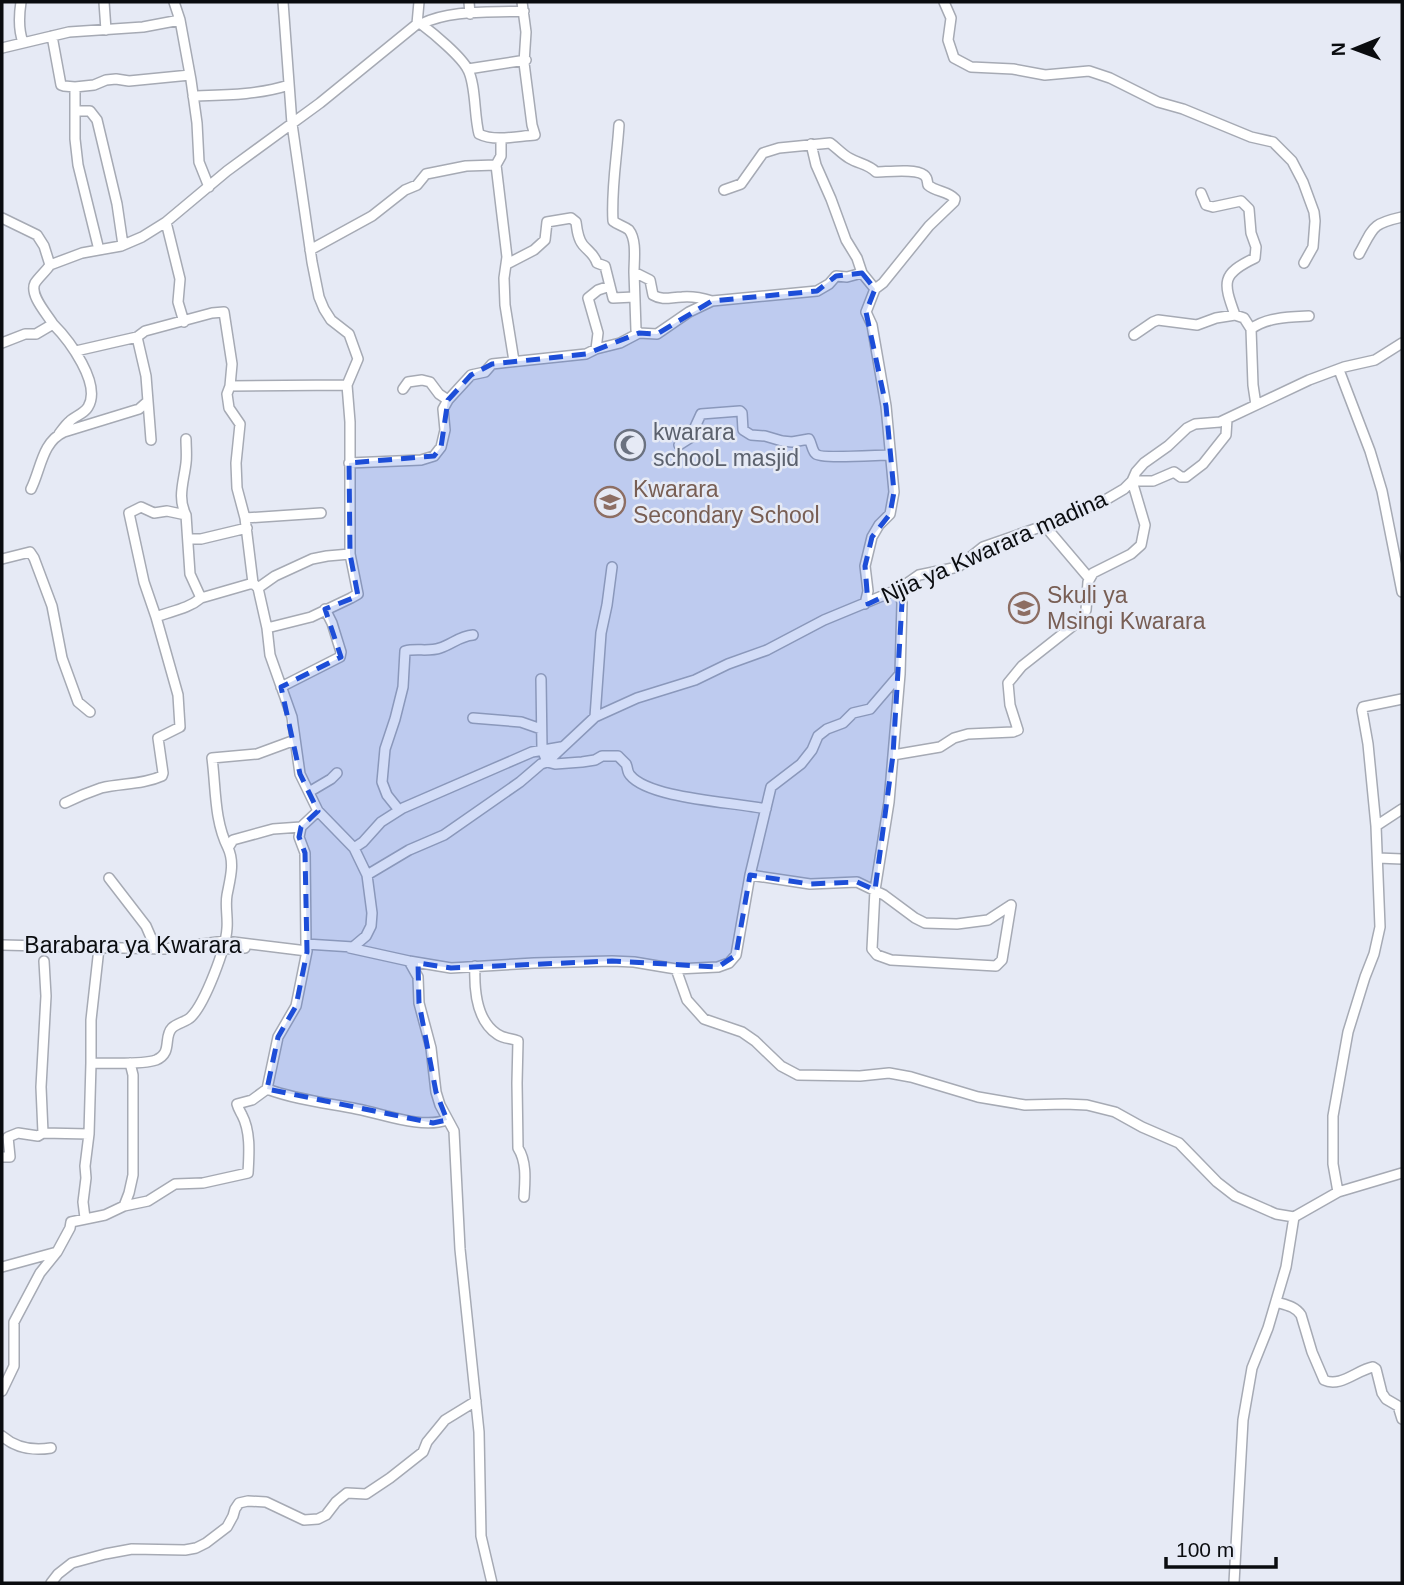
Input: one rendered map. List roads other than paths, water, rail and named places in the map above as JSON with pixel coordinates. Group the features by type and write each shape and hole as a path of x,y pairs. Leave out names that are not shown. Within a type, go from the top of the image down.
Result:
{"street":[{"path":"20,2 23,42"},
{"path":"104,2 106,30"},
{"path":"174,2 190,75 199,162 209,187"},
{"path":"267,628 311,617 358,594 350,554 347,385 356,366 357,356 349,334 331,320 319,297 292,124 283,2"},
{"path":"419,2 419,24"},
{"path":"469,2 470,14"},
{"path":"944,2 951,18 948,40 954,58 971,67 1013,69 1045,75 1089,71 1110,78 1158,102 1273,142 1292,162 1314,212 1313,247 1304,263"},
{"path":"30,489 46,448 69,422 87,409 91,397 85,371 76,351 37,302 33,290 50,265 82,253 123,245 166,222 227,171 320,103 419,24 445,17 523,6 524,63 535,135 483,137 480,134 468,69 450,48 419,24"},
{"path":"2,48 69,32 143,27 180,20"},
{"path":"52,36 61,85 64,86 94,85 116,79 129,81 190,75"},
{"path":"468,69 526,60"},
{"path":"193,96 253,93 289,85"},
{"path":"75,87 78,165 99,250"},
{"path":"75,111 90,111 97,120 116,196 123,245"},
{"path":"619,125 613,221 632,233 636,330 640,333"},
{"path":"501,138 501,156 496,164 507,264 504,278 505,298 514,360"},
{"path":"724,190 741,184 763,153 779,148 830,143 843,154 868,165 876,172 919,172 927,177 928,186 933,190 951,195 955,199 875,289 866,312 872,325 886,406 894,492 890,514 872,537 865,566 868,591 865,604"},
{"path":"811,144 816,165 846,240 858,258 862,273 875,289"},
{"path":"310,250 372,216 405,190 417,185 426,174 467,166 496,164"},
{"path":"1201,193 1206,205 1213,207 1241,201 1249,209 1251,233 1256,247 1255,258 1232,270 1227,277 1228,293 1235,316"},
{"path":"1359,254 1376,225 1402,217"},
{"path":"2,218 37,235 50,265"},
{"path":"507,264 534,250 545,240 547,222 571,218 576,222 582,244 594,255 597,263 605,266 613,298 634,297"},
{"path":"166,222 180,279 178,302 184,322"},
{"path":"634,272 650,280 653,295 659,298 682,297 712,301 817,290 830,284 836,276 847,277 862,273"},
{"path":"596,349 597,333 588,298 597,290 610,286"},
{"path":"349,463 421,460 434,456 441,447 445,429 443,409 448,400 471,375 485,372 492,364 586,354 640,333 657,334 689,312 712,301"},
{"path":"76,351 137,337 145,331 212,313 224,313 232,364 227,394 229,408 240,424 236,463 237,488 246,523 255,586 267,628 270,655 292,717 300,774 318,811 354,848 367,875 371,926 366,936 353,947"},
{"path":"1251,329 1268,321 1309,316"},
{"path":"1134,335 1158,320 1198,325 1216,318 1244,318 1251,329 1256,405"},
{"path":"2,343 25,334 36,334 53,324"},
{"path":"137,337 146,376 151,440"},
{"name":"Njia ya Kwarara madina","path":"595,717 637,698 695,680 781,644 824,621 900,589 919,575 958,567 983,547 1107,499 1124,489 1144,463 1168,446 1186,428 1195,424 1220,422 1309,380 1375,360 1402,343"},
{"path":"1339,370 1382,491 1402,592"},
{"path":"403,389 408,382 422,380 430,382 439,394 448,400"},
{"path":"230,386 347,385"},
{"path":"58,435 139,409 148,401"},
{"path":"679,445 690,438 701,414 740,411 743,430 751,435 792,442 808,439 812,442 814,453 819,456 890,455"},
{"path":"893,755 940,747 954,738 968,734 1018,730 1010,705 1008,683 1022,666 1079,621 1086,610 1089,578 1093,573 1131,554 1141,545 1145,525 1132,481 1153,481 1174,472 1186,477 1203,464 1226,435 1227,419"},
{"path":"186,439 186,464 181,486 182,509 186,515 190,574 201,598"},
{"path":"65,803 103,788 146,782 163,774 159,738 180,727 179,706 175,683 144,582 129,513 141,507 154,513 167,511 186,515"},
{"path":"188,539 201,539 246,523 321,513"},
{"path":"1046,524 1089,578"},
{"path":"2,559 30,552 34,558 52,606 62,658 78,702 90,712"},
{"path":"156,617 183,608 201,598 255,586 312,559 350,554"},
{"path":"367,875 409,850 444,835 547,762 595,717 601,633 612,567"},
{"path":"750,875 810,884 857,882 875,890 925,923 957,924 988,920 1010,905 1002,960 996,966 891,961 877,956 872,949 875,890 889,802 900,674 900,589"},
{"path":"281,687 340,657 332,623 325,609"},
{"path":"399,810 387,795 382,782 385,749 403,687 405,652 438,649 463,636 473,635"},
{"name":"Barabara ya Kwarara","path":"2,945 156,949 223,945 353,947 451,968 612,961 676,969 718,967 729,963 736,955 750,875 771,787 800,765 812,750 818,736 843,723 853,713 870,709 900,674"},
{"path":"541,679 542,749 547,762"},
{"path":"1338,1192 1333,1164 1333,1116 1348,1032 1379,934 1376,826 1370,758 1362,710 1371,704 1402,699"},
{"path":"473,718 521,722 541,729"},
{"path":"92,1063 130,1063 156,1060 164,1055 171,1029 190,1018 204,997 216,970 228,928 227,898 232,875 231,854 222,836 217,814 212,758 257,754 295,740"},
{"path":"354,848 381,822 399,810 532,752 561,747"},
{"path":"547,762 555,764 595,760 602,756 618,757 630,775 657,790 765,808"},
{"path":"309,792 337,773"},
{"path":"1376,826 1402,809"},
{"path":"2,1391 14,1366 14,1322 40,1273 57,1252 71,1222 105,1215 124,1206 148,1200 175,1184 204,1183 248,1173 247,1130 237,1104 251,1100 267,1089 278,1037 296,1006 306,947 305,853 299,838 301,827 318,811"},
{"path":"228,848 233,840 273,829 301,827"},
{"path":"1378,858 1402,859"},
{"path":"109,878 146,926 156,949"},
{"path":"85,1218 83,1202 89,1134 91,1020 99,948"},
{"path":"43,1133 41,1087 47,996 44,961"},
{"path":"410,961 418,977 419,1003 431,1048 436,1092 454,1131 460,1250 477,1401 481,1536 492,1583"},
{"path":"475,966 478,1001 485,1024 498,1035 519,1041 518,1148 523,1155 525,1170 524,1197"},
{"path":"676,969 687,1000 704,1018 742,1032 781,1066 798,1075 860,1076 889,1073 978,1097 1025,1105 1087,1105 1115,1112 1179,1143 1217,1182 1235,1196 1276,1214 1294,1217 1338,1192 1402,1173"},
{"path":"124,1206 130,1193 133,1175 133,1075 130,1063"},
{"path":"267,1089 285,1096 356,1108 420,1123 447,1119"},
{"path":"2,1157 10,1157 8,1137 18,1133 38,1136 43,1133 89,1134"},
{"path":"1234,1583 1243,1420 1252,1367 1268,1328 1286,1267 1294,1217"},
{"path":"2,1267 57,1252"},
{"path":"1276,1302 1298,1310 1324,1380 1330,1383 1340,1381 1373,1367 1377,1369 1382,1393 1386,1399 1398,1406 1402,1419"},
{"path":"51,1583 72,1563 105,1554 132,1549 196,1548 227,1527 239,1503 266,1502 304,1520 318,1519 326,1515 347,1493 366,1494 390,1478 423,1452 427,1442 445,1420 477,1401"},
{"path":"2,1436 11,1444 23,1447 38,1450 51,1448"}],"place":[{"name":"kwarara schooL masjid","path":"630,445"},
{"name":"Kwarara Secondary School","path":"610,502"},
{"name":"Skuli ya Msingi Kwarara","path":"1024,608"}]}
